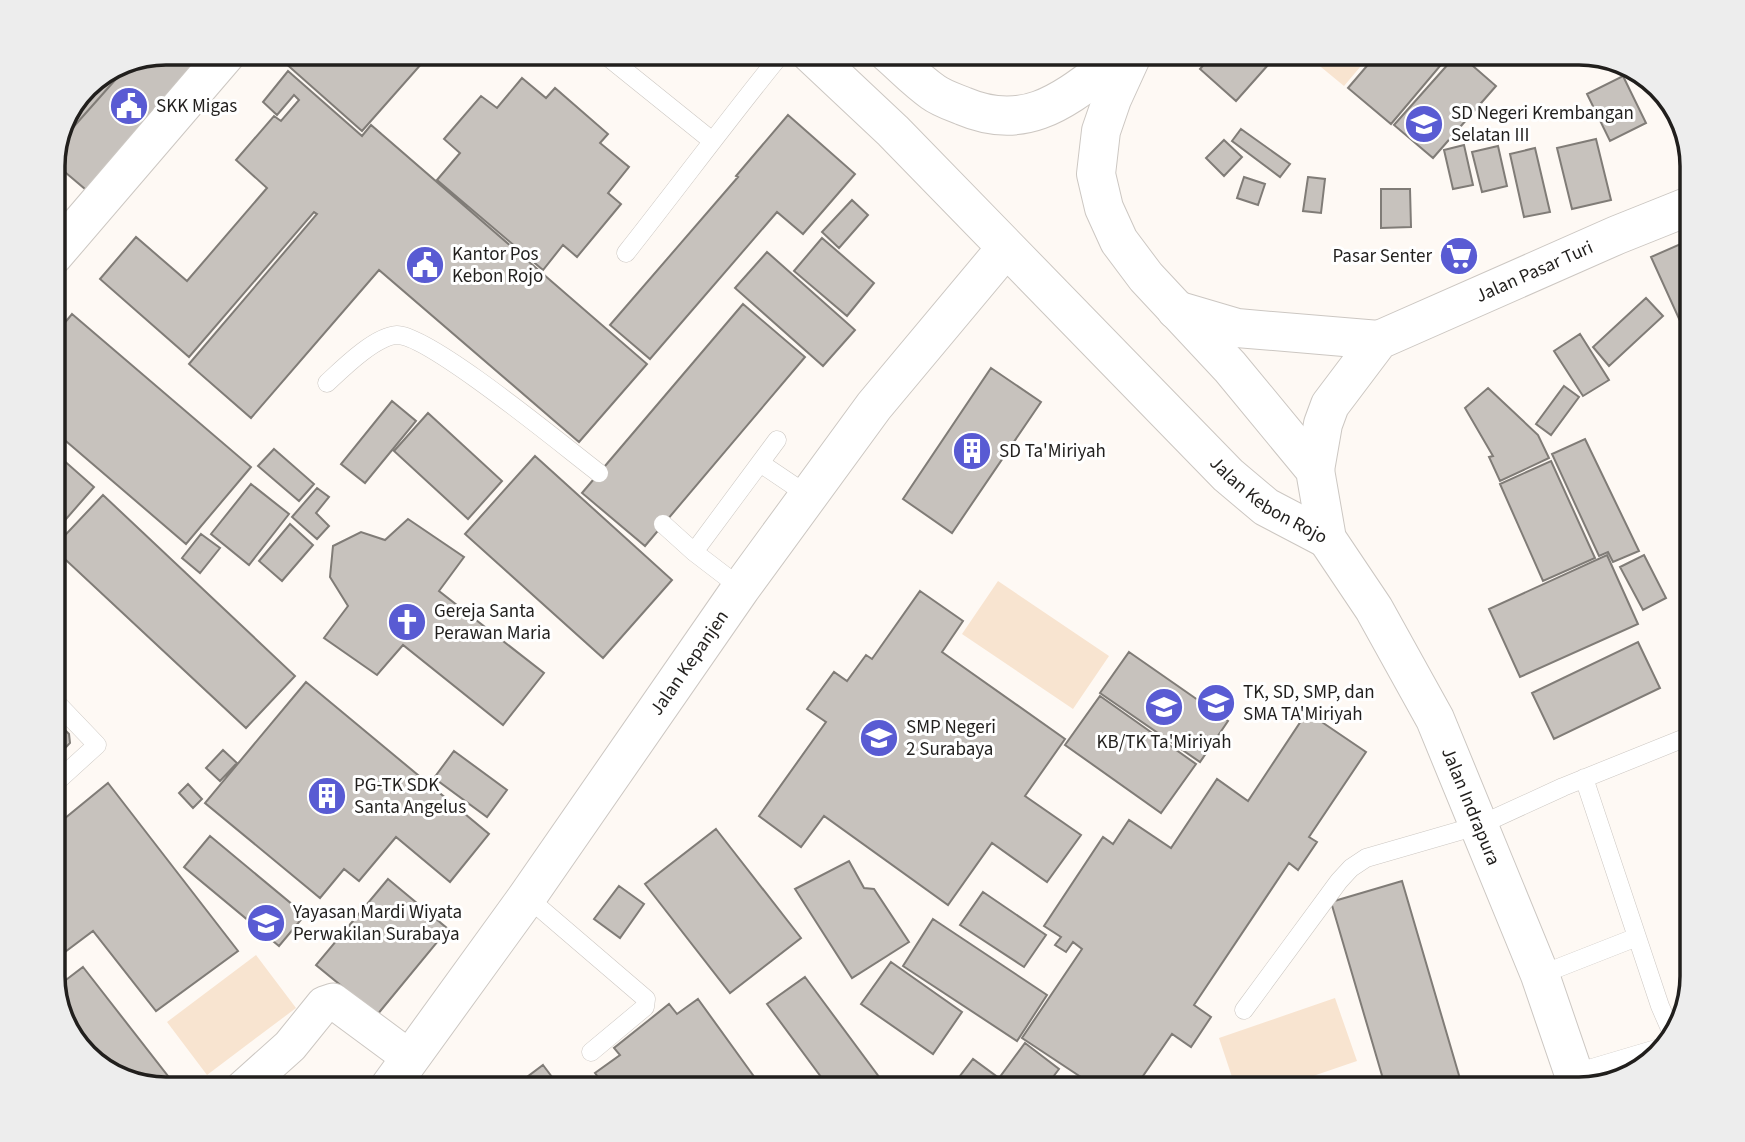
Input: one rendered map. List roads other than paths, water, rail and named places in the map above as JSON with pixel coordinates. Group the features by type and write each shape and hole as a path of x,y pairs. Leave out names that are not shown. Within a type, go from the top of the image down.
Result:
{"main road":[{"path":"65,242 216,65"},
{"name":"Jalan Kebon Rojo","path":"824,65 893,131 1228,475 1266,507 1327,539"},
{"path":"903,65 935,94 981,114 1006,118 1031,114 1060,101 1109,65"},
{"name":"Jalan Kebon Rojo","path":"1127,65 1101,131 1097,174 1104,208 1119,241 1176,310 1239,377 1315,470 1327,539"},
{"name":"Jalan Pasar Turi","path":"1176,310 1237,328 1379,340 1617,234 1680,210"},
{"name":"Jalan Kepanjen","path":"397,1077 527,897 741,588 874,406 1006,248"},
{"name":"Jalan Pasar Turi","path":"1315,470 1323,424 1330,405 1379,340"},
{"name":"Jalan Indrapura","path":"1327,539 1374,609 1435,719 1540,975 1576,1077"}],"street":[{"path":"256,1077 290,1046 324,1004 333,1001 410,1058"}],"lane":[{"path":"619,65 711,140"},
{"path":"626,253 772,65"},
{"path":"327,383 374,343 396,335 416,342 480,382 599,473"},
{"path":"694,552 777,440"},
{"path":"760,463 809,496"},
{"path":"663,524 741,588"},
{"path":"65,712 97,745 65,774"},
{"path":"1244,1010 1331,891 1351,868 1366,858 1480,825 1584,778 1680,740"},
{"path":"1584,778 1669,1023"},
{"path":"527,897 646,999 645,1007 591,1052"},
{"path":"1540,975 1637,937"},
{"path":"1589,1076 1641,1056"}],"place":[{"name":"SKK Migas","path":"129,106"},
{"name":"SD Negeri Krembangan Selatan III","path":"1424,124"},
{"name":"Pasar Senter","path":"1459,256"},
{"name":"Kantor Pos Kebon Rojo","path":"425,265"},
{"name":"SD Ta'Miriyah","path":"972,451"},
{"name":"Gereja Santa Perawan Maria","path":"407,622"},
{"name":"TK, SD, SMP, dan SMA TA'Miriyah","path":"1216,703"},
{"name":"KB/TK Ta'Miriyah","path":"1164,707"},
{"name":"SMP Negeri 2 Surabaya","path":"879,738"},
{"name":"PG-TK SDK Santa Angelus","path":"327,796"},
{"name":"Yayasan Mardi Wiyata Perwakilan Surabaya","path":"266,923"}]}
